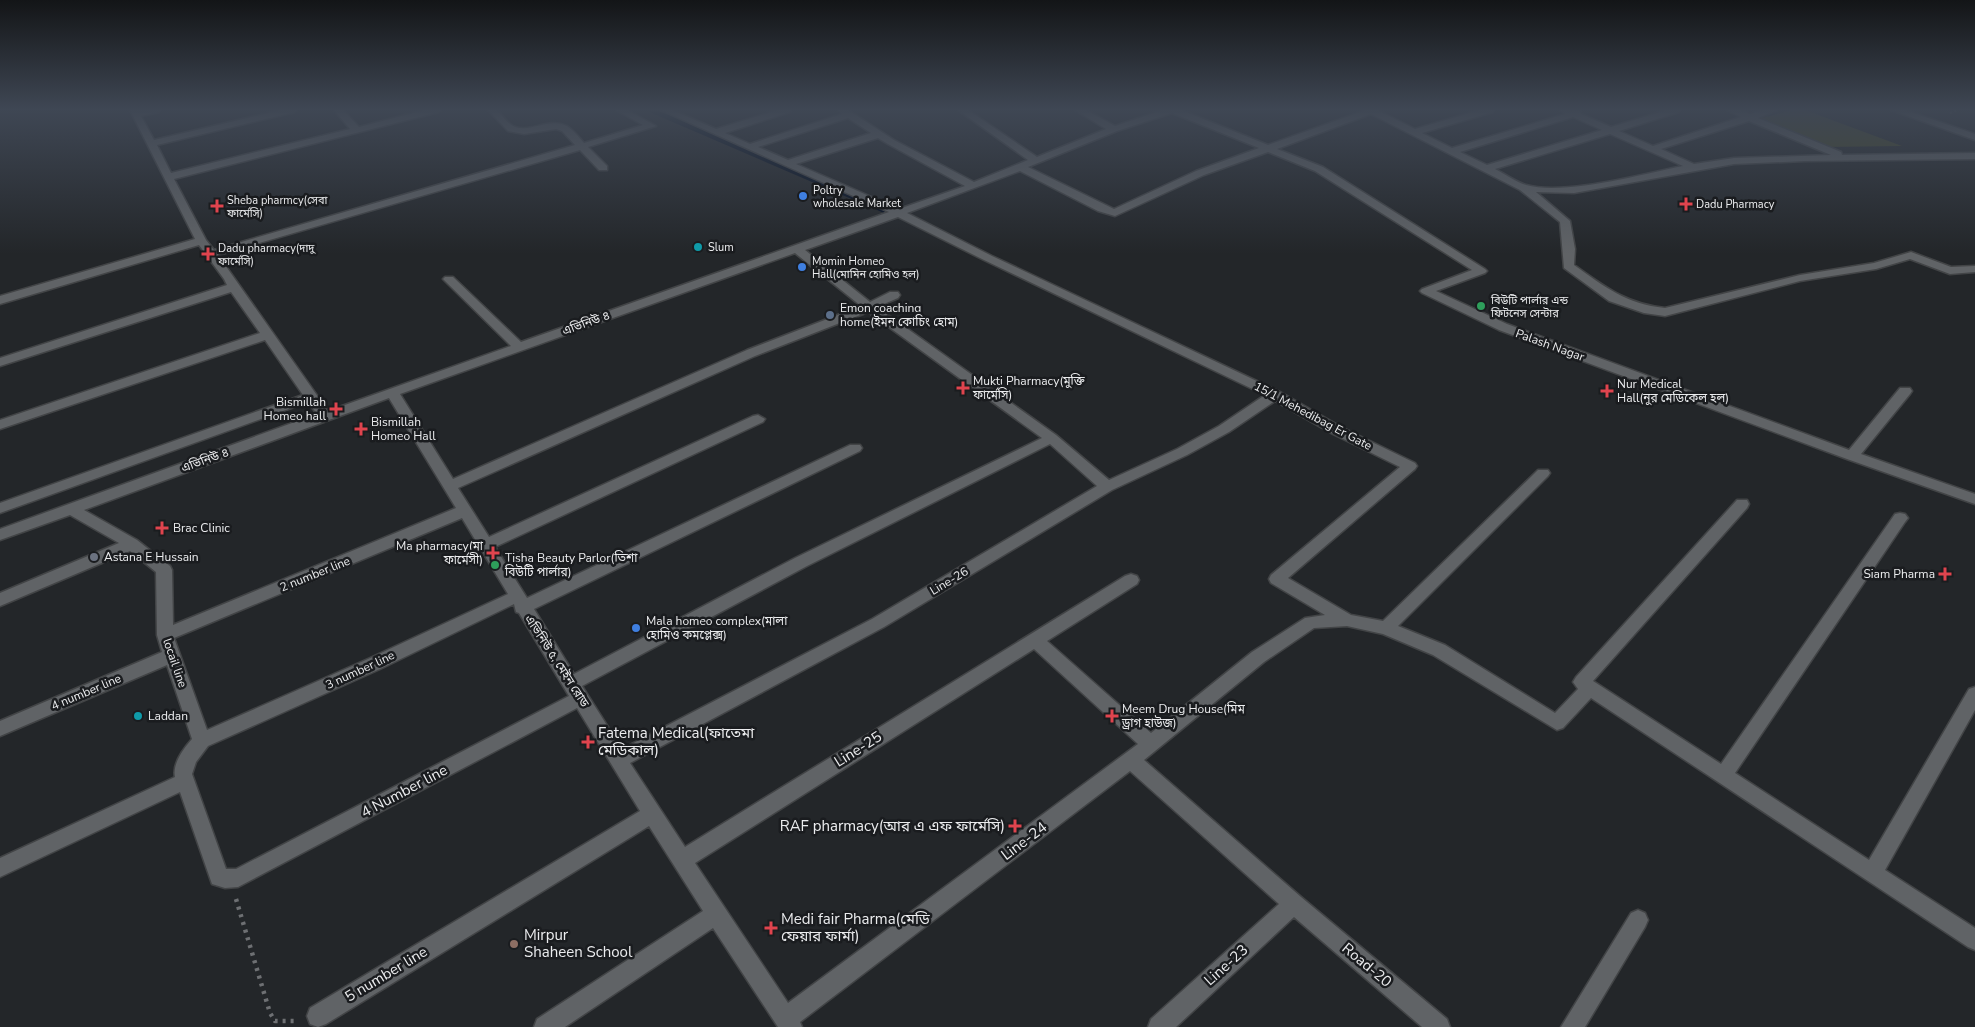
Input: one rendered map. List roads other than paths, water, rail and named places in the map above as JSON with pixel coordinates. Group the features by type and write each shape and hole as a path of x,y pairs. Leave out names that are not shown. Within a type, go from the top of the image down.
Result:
{"street":[{"path":"159,158 201,241 230,278 234,288 326,417"},
{"path":"170,177 246,158"},
{"path":"211,254 541,158"},
{"path":"593,158 603,168"},
{"name":"15/1 Mehedibag Er Gate","path":"773,158 897,212 988,258 1276,395 1336,430 1410,466 1277,579 1346,620"},
{"path":"786,164 805,158"},
{"path":"921,158 974,186"},
{"path":"1032,158 1036,161"},
{"name":"এভিনিউ ৪","path":"0,535 392,392 974,186 1043,158"},
{"path":"1020,167 1102,209 1116,212 1200,173 1241,158"},
{"name":"Palash Nagar","path":"1292,158 1319,169 1481,271 1426,291 1503,327 1852,456 1975,499"},
{"path":"1465,158 1524,188 1565,221 1570,249 1568,266 1613,298 1648,310 1665,312 1800,278 1876,266 1911,255 1950,271 1975,269"},
{"path":"1486,169 1523,158"},
{"path":"1672,158 1693,167"},
{"path":"1524,188 1549,191 1574,190 1734,161 1819,158"},
{"path":"0,300 201,241"},
{"path":"796,248 869,307 1051,438 1107,487"},
{"path":"449,279 519,347"},
{"path":"0,362 234,288"},
{"path":"450,486 751,353 894,296"},
{"path":"0,425 268,334"},
{"path":"1852,456 1905,391"},
{"name":"এভিনিউ ৫, মেইন রোড","path":"392,392 652,814 789,1023"},
{"name":"Line-26","path":"619,760 878,623 1107,487 1182,452 1224,429 1276,395"},
{"path":"0,508 312,396"},
{"path":"485,545 758,419"},
{"name":"4 Number line","path":"185,782 219,877 228,879 238,878 577,691 801,562 1044,442"},
{"name":"3 number line","path":"202,742 374,664 520,602 855,448"},
{"path":"1386,628 1543,473"},
{"path":"1742,504 1582,682 1975,940"},
{"name":"locail line","path":"70,508 132,544 164,570 165,635 202,742"},
{"name":"2 number line","path":"165,635 464,511"},
{"path":"1724,774 1900,518"},
{"path":"0,600 132,544"},
{"name":"Line-25","path":"682,860 1131,580"},
{"path":"1346,620 1386,628 1438,650 1557,723 1590,688"},
{"name":"Line-24","path":"789,1023 1131,760 1258,657 1310,622 1346,620"},
{"path":"1035,640 1150,744"},
{"name":"4 number line","path":"0,729 172,655"},
{"path":"1873,872 1975,694"},
{"path":"0,868 185,782 183,774 185,762 191,752 202,742"},
{"name":"Road-20","path":"1131,760 1294,904 1439,1027"},
{"name":"5 number line","path":"318,1016 652,814"},
{"name":"Line-23","path":"1158,1027 1294,904"},
{"path":"545,1027 716,914"},
{"path":"1572,1027 1638,920"}],"waterway":[{"path":"762,158 888,212"}],"place":[{"name":"Poltry wholesale Market","path":"803,196"},
{"name":"Dadu Pharmacy","path":"1686,204"},
{"name":"Sheba pharmcy(সেবা ফার্মেসি)","path":"217,206"},
{"name":"Slum","path":"698,247"},
{"name":"Dadu pharmacy(দাদু ফার্মেসি)","path":"208,254"},
{"name":"Momin Homeo Hall(মোমিন হোমিও হল)","path":"802,267"},
{"name":"বিউটি পার্লার এন্ড ফিটনেস সেন্টার","path":"1481,306"},
{"name":"Emon coaching home(ইমন কোচিং হোম)","path":"830,315"},
{"name":"Mukti Pharmacy(মুক্তি ফার্মেসি)","path":"963,388"},
{"name":"Nur Medical Hall(নুর মেডিকেল হল)","path":"1607,391"},
{"name":"Bismillah Homeo hall","path":"336,409"},
{"name":"Bismillah Homeo Hall","path":"361,429"},
{"name":"Brac Clinic","path":"162,528"},
{"name":"Ma pharmacy(মা ফার্মেসী)","path":"493,553"},
{"name":"Astana E Hussain","path":"94,557"},
{"name":"Tisha Beauty Parlor(তিশা বিউটি পার্লার)","path":"495,565"},
{"name":"Siam Pharma","path":"1945,574"},
{"name":"Mala homeo complex(মালা হোমিও কমপ্লেক্স)","path":"636,628"},
{"name":"Laddan","path":"138,716"},
{"name":"Meem Drug House(মিম ড্রাগ হাউজ)","path":"1112,716"},
{"name":"Fatema Medical(ফাতেমা মেডিকাল)","path":"588,742"},
{"name":"RAF pharmacy(আর এ এফ ফার্মেসি)","path":"1015,826"},
{"name":"Medi fair Pharma(মেডি ফেয়ার ফার্মা)","path":"771,928"},
{"name":"Mirpur Shaheen School","path":"514,944"}]}
